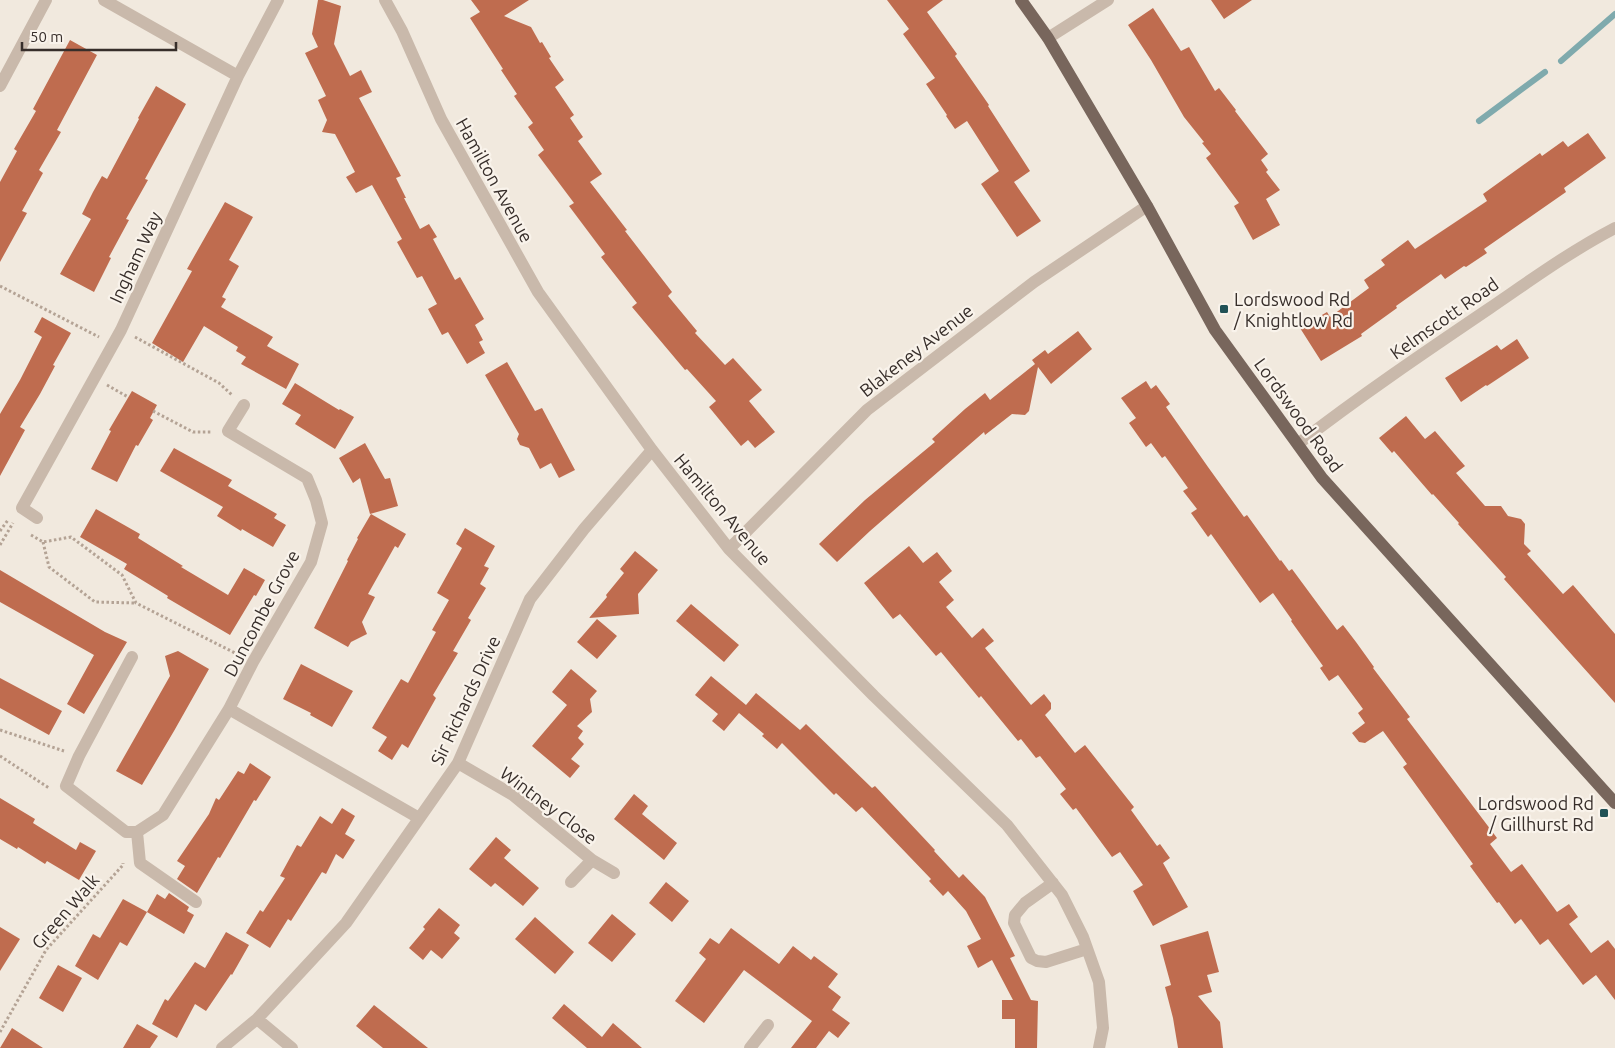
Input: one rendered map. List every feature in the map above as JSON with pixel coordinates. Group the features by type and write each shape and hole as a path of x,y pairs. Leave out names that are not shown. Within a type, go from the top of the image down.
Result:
{"main road":[{"name":"Lordswood Road","path":"1021,0 1048,38 1147,206 1215,330 1322,478 1615,803"}],"street":[{"path":"0,86 46,0"},
{"path":"104,0 238,76"},
{"name":"Ingham Way","path":"22,508 121,330 238,76 278,0"},
{"name":"Hamilton Avenue","path":"385,0 402,30 441,119 538,292 652,450 729,550 874,696 1007,825 1062,895 1083,937 1099,982 1103,1028 1099,1048"},
{"path":"1048,38 1108,0"},
{"name":"Blakeney Avenue","path":"729,550 867,410 1034,282 1147,206"},
{"name":"Kelmscott Road","path":"1298,444 1458,329 1586,243 1615,228"},
{"path":"228,431 244,405"},
{"name":"Duncombe Grove","path":"132,832 163,816 230,709 253,662 311,562 322,523 316,500 307,478 228,431"},
{"name":"Sir Richards Drive","path":"222,1048 257,1019 346,923 458,763 530,599 584,529 652,450"},
{"path":"22,508 37,518"},
{"path":"132,657 78,756 66,786 132,832 140,863 196,902"},
{"path":"230,709 419,818"},
{"name":"Wintney Close","path":"458,763 512,795 592,860 614,873"},
{"name":"Wintney Close","path":"571,882 592,860"},
{"path":"1053,883 1025,903 1015,915 1014,923 1031,958 1046,962 1088,949"},
{"path":"257,1019 292,1048"},
{"path":"750,1048 768,1025"}],"path":[{"path":"0,286 114,343"},
{"path":"121,330 219,383 244,405"},
{"path":"95,377 128,397"},
{"path":"153,411 192,432 228,431"},
{"path":"0,531 8,520 22,508"},
{"path":"8,520 20,528"},
{"path":"0,545 13,523"},
{"path":"28,533 43,542 70,537 122,575 136,603"},
{"path":"43,542 49,567 95,602 136,603 253,662"},
{"path":"0,730 78,756"},
{"path":"0,756 53,790 66,786"},
{"name":"Green Walk","path":"0,1032 46,950 123,865 132,832"}],"building":[{"path":"318,0 341,6 334,44 350,76 361,70 372,92 359,98 401,176 396,178 406,198 404,198 420,229 429,224 437,237 433,239 455,280 460,277 484,319 475,325 483,340 479,342 485,353 467,364 448,332 442,335 428,309 437,304 422,276 417,278 397,242 402,239 372,185 356,193 346,177 355,172 335,134 322,132 327,120 318,100 326,96 305,53 318,47 312,34"},
{"path":"471,0 529,0 504,16 531,27 564,80 555,87 574,115 570,118 583,137 578,141 602,174 590,182 672,292 668,296 697,331 695,333 725,365 733,358 762,390 749,401 775,432 755,448 748,440 741,446 709,407 716,401 687,369 685,370 632,307 637,303 601,257 605,254 569,206 574,203 538,155 544,150 528,127 533,123 514,96 517,94 501,70 503,69 470,18 480,12"},
{"path":"887,0 943,0 927,12 957,54 955,56 989,105 1030,171 1014,182 1041,221 1017,237 981,184 999,171 967,121 955,129 946,116 926,84 935,78 903,34 909,29"},
{"path":"1211,0 1252,0 1224,19"},
{"path":"1153,8 1181,51 1189,47 1215,91 1219,88 1268,154 1261,160 1268,170 1266,172 1280,190 1266,199 1280,225 1253,240 1234,206 1239,203 1206,158 1211,154 1184,117 1128,25"},
{"path":"70,40 97,55 57,130 61,132 39,170 43,173 22,211 27,213 0,262 0,182 17,151 14,149 36,111 33,109"},
{"path":"156,86 186,104 145,179 148,180 126,219 129,220 109,257 111,258 94,292 60,274 91,219 82,214 93,192 102,176 107,179"},
{"path":"1588,133 1606,158 1564,188 1566,192 1484,249 1487,253 1445,279 1441,274 1396,306 1397,308 1361,334 1362,336 1321,361 1300,328 1327,312 1330,317 1369,288 1364,280 1385,265 1381,260 1408,240 1415,249 1487,201 1483,194 1540,153 1542,156 1563,141 1568,147"},
{"path":"225,202 253,217 229,260 239,266 222,297 226,299 221,307 273,337 267,346 299,364 286,389 241,364 246,357 236,351 238,347 204,326 183,362 152,343 192,271 187,269"},
{"path":"42,317 71,333 53,365 55,366 40,394 20,427 25,430 0,476 0,414 42,337 34,332"},
{"path":"1078,331 1092,349 1051,384 1038,367 1029,411 1025,415 1012,414 985,435 984,432 837,562 819,544 865,500 935,442 932,439 965,409 985,393 990,400 1035,364 1032,360 1045,350 1048,354"},
{"path":"1517,339 1529,358 1461,402 1445,378 1497,345 1501,350"},
{"path":"507,362 535,411 542,408 575,470 559,478 551,463 540,469 529,448 520,445 517,439 519,434 485,375"},
{"path":"1146,381 1151,389 1156,385 1170,404 1166,407 1244,517 1247,515 1289,571 1292,569 1337,630 1343,625 1356,642 1410,717 1407,719 1497,838 1490,844 1511,872 1522,864 1557,912 1569,904 1578,917 1569,924 1591,953 1608,940 1615,949 1615,1000 1596,975 1583,985 1548,939 1540,945 1521,919 1515,924 1470,866 1473,864 1403,767 1407,764 1383,731 1365,743 1359,742 1352,733 1365,723 1358,713 1363,709 1338,675 1329,681 1320,668 1323,666 1273,593 1260,603 1211,534 1208,537 1191,513 1197,509 1183,491 1188,488 1165,456 1162,458 1151,443 1146,447 1129,423 1136,418 1121,398"},
{"path":"295,383 354,417 335,449 295,424 301,415 282,404"},
{"path":"132,391 157,405 150,418 153,420 138,446 136,445 117,482 91,469 111,431 109,430"},
{"path":"1406,416 1425,439 1435,431 1465,466 1456,473 1485,506 1501,506 1508,516 1521,519 1525,524 1524,544 1531,551 1527,554 1563,594 1573,585 1615,634 1615,703 1504,579 1506,577 1459,523 1394,451 1392,453 1379,438"},
{"path":"365,443 385,479 390,478 398,506 370,514 360,478 353,483 339,458"},
{"path":"174,448 232,480 228,486 277,514 274,518 286,525 273,547 217,516 223,507 160,471"},
{"path":"96,509 140,534 138,538 228,595 244,568 265,580 230,635 167,598 168,596 124,569 127,564 80,537"},
{"path":"371,514 406,534 398,548 395,546 368,594 375,597 362,622 367,634 351,642 348,647 314,628 348,561 357,538"},
{"path":"465,528 495,546 484,566 489,568 480,584 486,588 468,618 471,620 453,651 458,653 433,695 436,698 408,748 402,744 392,760 378,751 387,737 372,728 401,679 408,683 436,632 432,630 449,600 437,593 462,548 456,544"},
{"path":"909,546 923,563 937,552 952,571 939,582 954,600 946,607 972,638 983,628 994,641 985,648 1031,705 1044,694 1051,703 1051,709 1045,715 1075,753 1085,745 1134,807 1131,810 1157,846 1160,844 1170,858 1163,863 1188,907 1153,926 1133,891 1143,885 1120,852 1112,857 1076,808 1073,810 1060,794 1066,789 1040,756 1036,758 1021,739 1018,741 941,652 936,656 900,614 893,619 864,583"},
{"path":"635,551 658,570 638,594 639,614 589,618 624,573 620,569"},
{"path":"0,570 105,632 127,642 84,714 67,704 94,655 0,602"},
{"path":"691,604 739,645 724,662 676,621"},
{"path":"597,619 617,636 597,659 577,642"},
{"path":"178,651 209,669 142,785 116,771 170,676 165,656"},
{"path":"301,664 353,691 332,727 310,715 311,713 283,699"},
{"path":"571,669 597,691 590,699 592,712 577,726 583,731 578,738 584,744 571,759 580,766 570,778 532,746 567,705 552,692"},
{"path":"711,676 746,705 756,693 800,730 806,724 872,788 875,786 959,878 963,874 985,897 1015,956 1010,958 1031,1000 1038,1001 1037,1048 1015,1048 1015,1019 1002,1019 1002,1000 1013,1000 992,960 978,968 967,946 981,939 966,911 948,891 943,896 929,881 931,879 862,807 856,812 836,793 834,795 782,743 777,749 762,736 764,734 739,713 724,731 712,721 718,714 695,695"},
{"path":"0,678 62,711 49,735 0,708"},
{"path":"250,763 271,777 256,801 254,800 197,893 177,879 185,866 177,861 209,814 216,798 219,800 238,771 244,774"},
{"path":"634,794 648,806 642,814 677,843 664,860 614,819"},
{"path":"0,798 35,819 33,823 76,850 80,842 96,851 79,880 47,861 45,864 18,847 17,849 0,839"},
{"path":"342,808 355,816 345,834 355,840 343,859 336,854 326,874 322,872 291,921 288,919 270,948 246,933 260,910 263,912 285,878 280,876 297,845 301,847 320,816 332,824"},
{"path":"496,837 511,850 504,858 539,888 523,906 495,883 491,887 469,869"},
{"path":"666,882 689,901 672,922 649,903"},
{"path":"169,893 189,907 187,911 194,915 184,934 147,912 157,894 165,899"},
{"path":"123,899 147,912 127,946 120,942 98,980 75,966 93,934 100,938"},
{"path":"439,908 460,925 454,933 460,938 442,959 431,950 423,960 409,948"},
{"path":"612,914 636,934 612,962 588,943"},
{"path":"535,917 574,952 555,974 515,939"},
{"path":"0,927 20,939 0,971"},
{"path":"731,928 779,964 793,946 811,960 814,956 838,974 828,987 841,997 832,1010 850,1023 838,1038 829,1031 816,1048 791,1048 812,1021 744,970 704,1023 675,1001 706,959 699,953 710,938 719,944"},
{"path":"1208,931 1219,972 1207,975 1212,992 1198,996 1220,1022 1223,1048 1178,1048 1165,987 1171,985 1160,945"},
{"path":"226,932 249,945 232,975 206,1011 195,1004 177,1038 152,1024 165,999 168,1001 195,962 205,968"},
{"path":"58,965 82,978 63,1012 39,998"},
{"path":"564,1004 602,1037 613,1023 642,1048 587,1048 552,1018"},
{"path":"374,1005 428,1048 383,1048 356,1026"},
{"path":"137,1024 158,1036 150,1048 123,1048"},
{"path":"12,1028 43,1048 0,1048"}],"waterway":[{"path":"1561,61 1615,14"},
{"path":"1479,121 1545,72"}],"place":[{"name":"Lordswood Rd / Knightlow Rd","path":"1224,309"},
{"name":"Lordswood Rd / Gillhurst Rd","path":"1604,813"}]}
